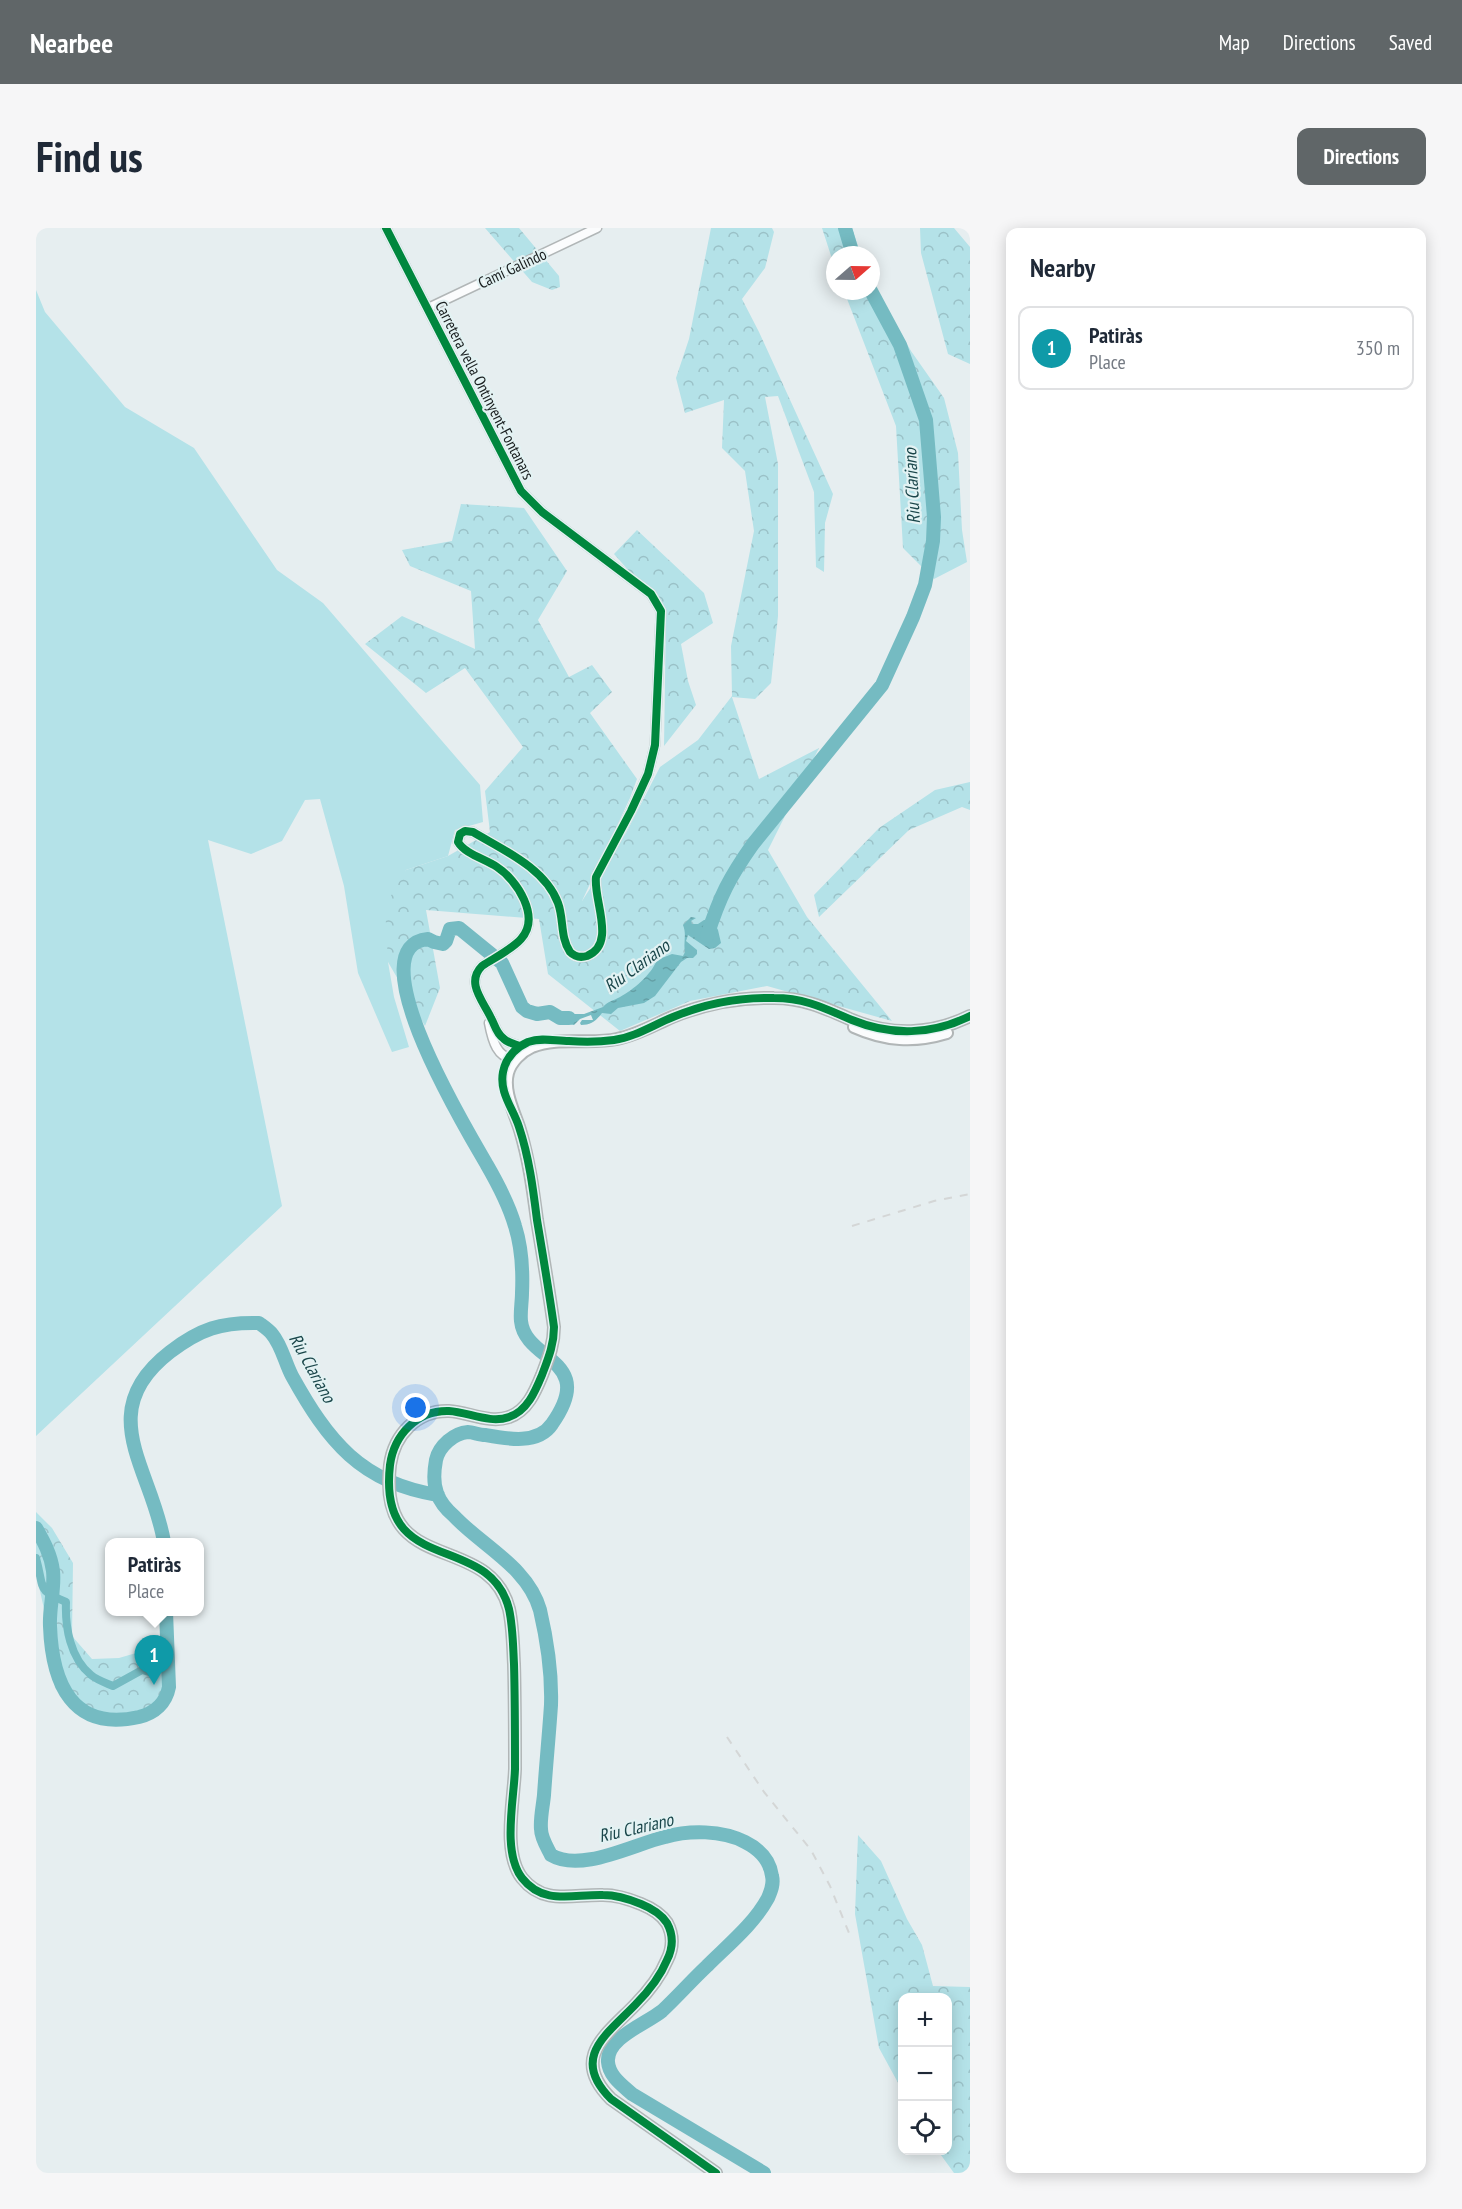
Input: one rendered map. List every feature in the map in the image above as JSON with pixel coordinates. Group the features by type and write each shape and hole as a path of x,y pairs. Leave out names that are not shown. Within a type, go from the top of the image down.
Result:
{"main road":[{"path":"716,2173 611,2099 598,2084 592,2068 595,2049 602,2037 643,1997 660,1974 671,1950 670,1930 664,1919 655,1911 633,1900 605,1895 564,1898 546,1896 530,1887 518,1873 511,1848 515,1698 512,1628 507,1602 498,1587 482,1571 409,1536 397,1520 391,1501 391,1461 398,1438 419,1418 450,1411 498,1420 510,1417 526,1406 536,1390 553,1346 554,1336 547,1283 527,1156 507,1084 515,1054 535,1040 599,1041 624,1038 693,1010 726,1001 772,998 819,1005 852,1020 883,1030 912,1032 939,1028"},
{"path":"806,1002 850,1026 882,1037 904,1040 929,1038 952,1032 970,1023"},
{"path":"882,1037 920,1034 970,1016"}],"street":[{"name":"Carretera vella Ontinyent-Fontanars","path":"386,228 522,491 542,512 651,594 661,611 655,745 641,791 596,877 595,890 603,930 596,951 585,957 570,952 562,934 561,913 555,896 542,878 526,864 473,832 465,831 459,836 458,842 463,848 503,871 519,890 528,918 528,924 520,940 482,966 475,980 479,996 495,1029 515,1054"},
{"name":"Camí Galindo","path":"428,308 597,228"},
{"name":"Carretera vella Ontinyent-Fontanars","path":"486,1009 493,1041 501,1053 515,1054"}],"green space":[{"path":"485,228 519,228 559,276 560,287 552,290 532,282"},
{"path":"711,228 772,228 774,232 765,268 742,299 833,494 825,523 824,572 816,567 814,492 778,396 765,397 778,464 778,616 771,683 755,699 732,697 759,779 819,748 768,850 807,917 892,1021 767,986 690,1001 620,1031 548,974 539,919 426,910 440,988 425,1026 388,962 385,906 406,870 448,856 490,832 485,791 523,747 465,668 426,693 365,644 402,616 475,649 471,591 410,566 402,550 452,541 461,504 524,508 567,571 538,620 569,677 592,665 612,692 590,713 637,779 582,901 626,833 660,767 698,740 732,696 731,646 754,531 745,471 722,448 724,400 685,413 676,378 689,339"},
{"path":"822,228 852,228 858,246 828,246"},
{"path":"920,228 954,228 970,247 970,364 948,354 921,253"},
{"path":"36,290 45,312 125,407 194,448 277,570 323,603 480,785 483,822 455,830 448,856 406,870 388,962 394,997 409,1047 392,1052 358,973 344,886 320,799 305,800 282,841 251,854 208,840 282,1206 36,1436"},
{"path":"880,297 911,351 944,398 958,453 962,530 967,562 934,579 903,548 896,426 847,300 880,300"},
{"path":"637,530 704,593 713,623 681,644 688,681 696,705 664,746 666,613 614,554"},
{"path":"970,782 970,810 962,807 909,830 819,917 814,895 879,828 935,790"},
{"path":"36,1512 52,1528 73,1563 72,1636 92,1659 119,1658 153,1648 174,1674 160,1713 109,1725 55,1688 44,1609 36,1573"},
{"path":"858,1835 881,1861 907,1919 922,1945 933,1986 970,1987 970,2173 954,2173 941,2155 952,2155 952,1993 898,1993 898,2083 879,2048 855,1914"}],"water":[{"path":"691,917 696,918 691,921 692,924 712,919 721,943 709,949 688,935 686,941 697,950 697,954 681,962 655,996 644,1003 618,1008 611,1014 602,1013 593,1022 585,1025 580,1023 582,1020 593,1020 591,1015 580,1019 574,1025 569,1024 567,1020 559,1021 553,1013 556,1012 563,1017 568,1014 584,1014 603,1007 636,986 651,971 657,960 672,954 683,956 685,932 683,925"}],"waterway":[{"name":"Riu Clariano","path":"845,228 850,246"},
{"name":"Riu Clariano","path":"707,936 726,888 753,844 882,685 925,585 933,541 934,517 926,420 900,345 876,300"},
{"name":"Riu Clariano","path":"569,1018 560,1018 550,1012 537,1014 522,1007 502,963 459,928 450,929 443,944 428,939 409,949 404,973 410,1006 423,1043 441,1082 499,1187 515,1226 521,1260 521,1321 525,1335 555,1363 563,1374 567,1386 564,1403 552,1424 539,1435 512,1439 468,1432 453,1438 444,1445 436,1460 435,1485 444,1506 515,1569 534,1595 540,1610 545,1633 551,1693 541,1832 551,1855 563,1860 592,1859 674,1835 705,1832 726,1835 745,1842 755,1848 769,1865 773,1879 772,1887 756,1917 662,2011 620,2039 609,2053 608,2062 613,2076 632,2094 764,2173"},
{"name":"Riu Clariano","path":"163,1538 158,1515 133,1442 131,1419 134,1397 147,1374 170,1352 201,1332 233,1324 259,1323 271,1333 305,1399 334,1439 350,1455 367,1469 388,1480 411,1489 438,1495"},
{"name":"Riu Clariano","path":"36,1528 49,1554 53,1571 50,1626 55,1666 61,1684 82,1710 97,1717 116,1720 139,1717 155,1710 168,1693 169,1687 166,1616"},
{"path":"36,1558 43,1588 66,1602 70,1642 84,1668 91,1675 113,1686 142,1670 149,1672"}],"railway":[{"path":"852,1226 934,1201 970,1194"},
{"path":"727,1737 764,1792 811,1850 830,1886 849,1933"}],"cycle path":[{"path":"386,228 521,491 542,512 651,594 661,611 655,745 648,774 596,877 602,921 601,942 596,950 582,957 570,952 565,940 558,903 552,891 533,870 510,853 473,832 465,831 460,834 458,842 461,846 505,873 519,890 527,910 529,920 527,930 521,939 482,966 475,979 478,992 499,1034 507,1041 520,1046"},
{"path":"716,2173 611,2099 599,2084 593,2071 593,2059 604,2037 644,1995 661,1972 669,1955 672,1937 665,1920 656,1912 632,1900 608,1895 560,1897 549,1895 531,1887 522,1878 512,1854 511,1840 515,1716 513,1643 509,1609 498,1585 480,1569 417,1540 400,1524 391,1501 392,1454 402,1434 409,1426 427,1415 449,1411 502,1419 515,1414 526,1406 533,1394 550,1352 554,1327 530,1173 519,1127 507,1100 502,1080 506,1062 519,1047 538,1040 608,1041 637,1034 697,1008 722,1002 761,998 785,998 805,1002 867,1025 896,1031 941,1027 970,1016"}],"place":[{"name":"Patiràs","path":"154,1685"}]}
